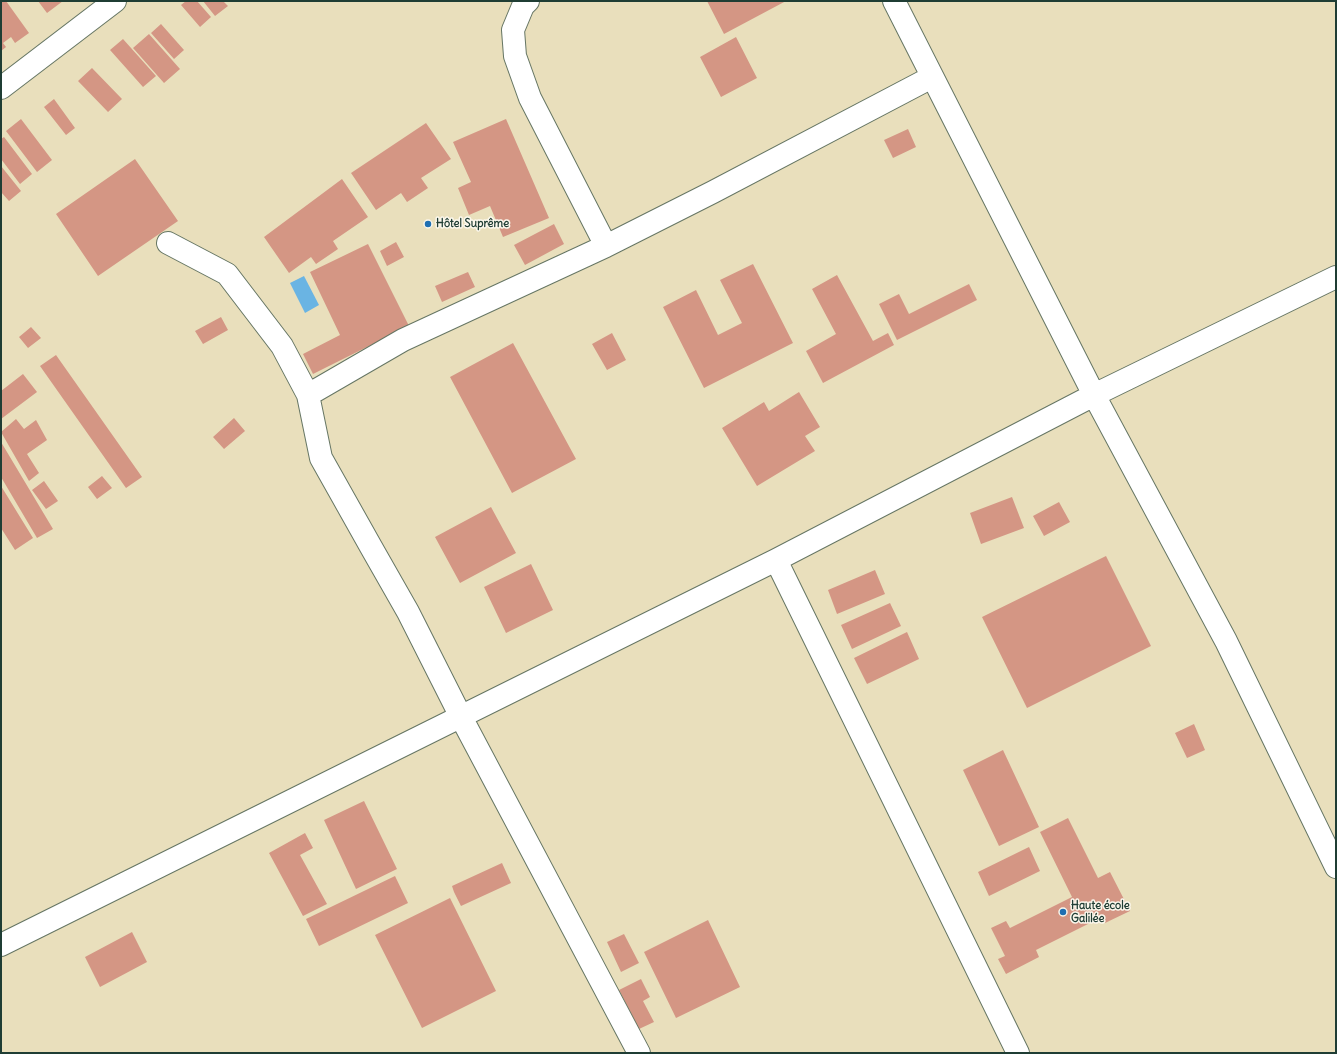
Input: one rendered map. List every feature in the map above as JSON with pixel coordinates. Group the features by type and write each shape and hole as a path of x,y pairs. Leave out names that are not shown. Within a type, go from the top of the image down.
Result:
{"street":[{"path":"1,88 115,1"},
{"path":"528,1 523,6 513,30 515,56 530,98 606,246"},
{"path":"894,1 1094,395 1328,832 1336,867"},
{"path":"308,395 403,340 606,246 713,192 932,77"},
{"path":"168,243 227,274 282,346 308,395 321,458 408,612 461,717 639,1053"},
{"path":"1,945 776,560 1094,395 1336,277"},
{"path":"776,560 1018,1053"}],"water":[{"path":"304,276 319,305 305,313 290,283"}],"building":[{"path":"1,1 6,1 29,33 15,43 11,37 3,43 6,47 1,51"},
{"path":"38,1 63,1 47,13"},
{"path":"186,1 197,1 211,17 200,27 181,5"},
{"path":"203,1 223,1 228,6 215,16"},
{"path":"707,1 786,1 724,34"},
{"path":"161,24 184,50 174,59 151,33"},
{"path":"149,34 180,69 164,83 133,48"},
{"path":"736,37 757,78 721,97 700,57"},
{"path":"123,39 156,76 143,87 110,50"},
{"path":"92,68 122,99 108,112 78,81"},
{"path":"54,99 75,128 66,135 44,107"},
{"path":"21,119 52,160 37,172 6,131"},
{"path":"506,119 549,218 503,237 490,206 469,215 458,188 471,182 453,142"},
{"path":"426,123 451,159 421,178 428,188 407,202 401,193 376,210 351,173"},
{"path":"908,129 916,147 893,158 884,140"},
{"path":"4,137 32,174 20,184 1,159 1,139"},
{"path":"135,159 178,221 98,276 56,214"},
{"path":"1,166 21,191 9,201 1,192"},
{"path":"342,179 368,217 333,241 338,249 316,264 311,257 289,273 264,237"},
{"path":"554,224 564,244 525,265 514,245"},
{"path":"396,242 404,257 387,266 380,251"},
{"path":"368,244 409,326 313,374 303,354 340,335 310,272"},
{"path":"753,264 793,343 704,388 663,307 696,290 718,335 742,323 720,280"},
{"path":"468,272 475,287 442,302 435,286"},
{"path":"837,275 873,341 888,333 894,345 823,383 806,351 836,334 812,289"},
{"path":"969,284 977,300 897,340 879,304 899,294 909,314"},
{"path":"221,317 228,330 203,344 195,331"},
{"path":"31,327 41,338 28,348 19,337"},
{"path":"612,333 626,360 607,370 592,344"},
{"path":"513,343 576,459 512,493 450,377"},
{"path":"56,355 142,477 126,488 40,366"},
{"path":"23,374 37,392 1,419 1,391"},
{"path":"799,392 820,427 805,436 815,451 757,486 722,428 764,402 769,411"},
{"path":"234,418 245,431 224,449 213,437"},
{"path":"16,419 24,429 36,420 47,440 27,454 39,473 29,481 1,432"},
{"path":"1,442 53,529 37,538 1,477"},
{"path":"102,476 112,488 97,499 88,487"},
{"path":"44,481 58,501 46,509 32,490"},
{"path":"1,486 33,538 15,550 1,528"},
{"path":"1012,497 1024,528 981,544 970,513"},
{"path":"1059,502 1070,522 1044,536 1033,516"},
{"path":"491,507 516,553 460,583 435,537"},
{"path":"1106,556 1151,646 1027,708 982,617"},
{"path":"531,564 553,610 506,633 484,587"},
{"path":"875,570 885,594 837,614 828,590"},
{"path":"890,603 901,626 852,649 841,625"},
{"path":"907,632 919,659 867,684 854,658"},
{"path":"1194,724 1205,750 1187,758 1175,733"},
{"path":"1003,750 1039,827 999,846 963,770"},
{"path":"364,801 397,869 356,889 324,820"},
{"path":"1068,818 1098,878 1110,872 1130,911 1105,923 1102,917 1036,950 1039,957 1006,974 998,959 1005,956 991,928 1006,921 1010,928 1072,897 1040,832"},
{"path":"305,833 313,848 300,855 327,904 303,916 269,853"},
{"path":"1029,847 1040,871 989,896 978,872"},
{"path":"502,863 511,883 461,906 452,886"},
{"path":"395,876 408,903 319,946 306,919"},
{"path":"450,898 496,991 422,1028 375,935"},
{"path":"708,920 740,987 676,1018 644,952"},
{"path":"132,932 147,962 100,987 85,957"},
{"path":"624,934 639,963 621,972 607,942"},
{"path":"641,979 650,997 643,1001 654,1022 639,1029 619,990"}],"place":[{"name":"Hôtel Suprême","path":"428,224"},
{"name":"Haute école Galilée","path":"1063,912"}]}
